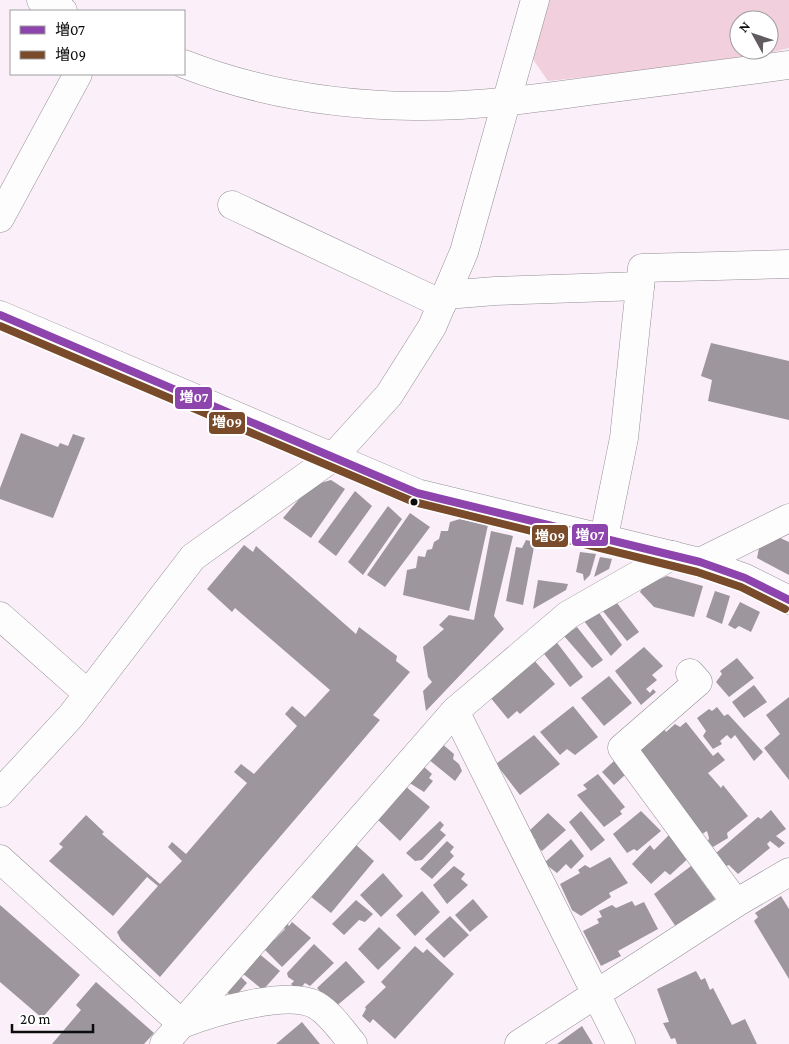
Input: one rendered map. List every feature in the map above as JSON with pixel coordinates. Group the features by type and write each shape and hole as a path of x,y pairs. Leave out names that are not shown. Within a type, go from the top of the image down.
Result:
{"street":[{"path":"41,0 62,10"},
{"path":"0,792 71,716 193,558 332,458 389,395 432,327 464,252 536,0"},
{"path":"185,64 214,76 279,92 353,102 414,106 507,102 789,65"},
{"path":"0,218 77,75"},
{"path":"232,205 444,300 495,291 640,286"},
{"path":"604,537 624,438 642,268 789,264"},
{"path":"0,315 417,493 604,537 700,562 745,578 789,600"},
{"path":"700,562 789,518"},
{"path":"164,1044 455,712 568,615 673,555"},
{"path":"0,616 88,694"},
{"path":"690,673 698,682 622,748 736,903"},
{"path":"455,712 621,1044"},
{"path":"0,859 182,1024"},
{"path":"519,1044 736,903 789,872"},
{"path":"182,1024 208,1014 252,1004 290,999 314,1004 337,1024 353,1044"}],"shaded area":[{"path":"548,0 789,0 789,48 779,51 779,10 729,10 729,60 742,60 548,81 532,58"}],"building":[{"path":"711,343 789,361 789,420 708,401 712,380 701,376"},
{"path":"21,433 58,447 60,443 68,446 73,434 85,438 53,518 0,499 0,488"},
{"path":"331,480 345,489 311,538 283,518 310,486"},
{"path":"355,491 372,506 336,556 318,542"},
{"path":"388,506 402,519 363,575 348,562"},
{"path":"410,513 430,527 385,587 367,575"},
{"path":"460,519 488,525 469,611 403,595 407,570 416,568 418,556 425,557 427,550 432,549 434,542 439,539 441,531 448,531 450,522"},
{"path":"491,531 513,536 494,616 504,629 426,711 423,691 432,682 428,677 423,647 444,629 439,625 449,615 474,620"},
{"path":"778,537 789,542 789,575 757,558 759,548"},
{"path":"526,540 535,542 523,605 506,601 516,547 522,548"},
{"path":"244,545 253,552 256,546 356,634 359,627 397,656 396,661 410,672 373,715 380,720 160,977 121,940 117,932 158,886 147,877 113,916 49,861 63,847 59,844 86,815 104,832 102,834 160,884 182,861 168,847 172,842 186,854 247,783 234,772 241,764 254,774 297,726 285,714 292,706 305,717 330,690 235,608 232,612 207,589"},
{"path":"580,552 596,554 590,575 584,581 583,574 576,572"},
{"path":"600,557 612,559 609,569 594,577"},
{"path":"667,576 703,586 694,617 654,607 640,592 644,585"},
{"path":"538,580 568,584 566,590 533,609"},
{"path":"715,591 730,596 722,624 706,617"},
{"path":"614,599 639,632 627,641 602,610"},
{"path":"740,602 760,612 751,632 739,626 735,629 728,625"},
{"path":"597,610 622,645 611,656 584,621"},
{"path":"577,627 603,660 592,668 564,636"},
{"path":"555,640 583,677 570,687 541,650"},
{"path":"644,647 663,666 652,675 657,680 646,689 650,693 653,689 656,692 641,705 615,671"},
{"path":"737,658 754,678 729,697 716,682 722,674 720,671"},
{"path":"533,659 555,684 520,714 517,711 508,719 485,691"},
{"path":"609,676 632,703 604,726 581,698"},
{"path":"754,685 767,702 744,718 732,702"},
{"path":"789,697 789,780 764,748 780,734 766,715"},
{"path":"573,706 598,737 575,755 567,749 560,755 540,732"},
{"path":"717,707 724,716 728,714 763,752 754,761 735,735 731,739 727,735 720,741 722,744 713,749 703,736 706,731 697,718 709,709 712,711"},
{"path":"686,722 713,756 718,752 725,760 708,773 721,788 723,785 748,816 727,833 728,838 713,847 708,841 707,831 702,834 638,748 662,726 666,732 675,724 680,727"},
{"path":"534,735 560,764 520,795 496,764"},
{"path":"441,743 454,754 453,759 459,764 462,771 455,781 428,759"},
{"path":"614,761 625,775 614,785 602,772"},
{"path":"422,765 432,774 429,778 433,781 424,792 408,782"},
{"path":"598,774 625,807 620,811 622,814 604,827 577,795 587,789 583,785"},
{"path":"404,785 430,807 400,841 376,818"},
{"path":"771,810 786,829 776,836 785,843 779,848 770,841 767,844 770,848 738,874 729,865 726,866 716,853 758,817 761,819"},
{"path":"581,811 605,840 591,851 569,822"},
{"path":"641,811 661,831 637,851 634,849 627,853 613,834"},
{"path":"548,813 566,830 542,851 534,843 536,840 528,832"},
{"path":"440,821 444,825 440,830 446,835 422,860 415,861 406,853"},
{"path":"671,833 692,855 670,875 665,871 651,884 632,864 650,845 654,850"},
{"path":"571,839 584,856 571,869 566,864 557,873 544,863"},
{"path":"447,841 454,847 450,852 454,856 432,879 420,869"},
{"path":"354,843 374,861 331,913 310,896"},
{"path":"610,857 628,883 609,893 611,897 581,916 572,910 560,884 580,873 578,870 585,865 590,868"},
{"path":"454,866 465,874 461,879 468,885 447,904 433,885"},
{"path":"691,866 715,899 676,927 654,894"},
{"path":"383,873 403,896 381,917 360,895"},
{"path":"422,891 440,912 415,936 396,915"},
{"path":"781,896 789,909 789,979 754,921 758,917 755,913"},
{"path":"473,899 488,917 470,932 455,915"},
{"path":"356,900 373,914 365,922 359,920 344,935 332,924"},
{"path":"632,901 635,906 644,902 658,929 618,951 621,956 601,966 583,931 599,923 597,919 602,917 599,911 612,905 616,908"},
{"path":"0,905 80,975 42,1018 0,982"},
{"path":"450,916 469,935 444,958 425,939"},
{"path":"286,922 289,926 292,922 311,938 282,967 262,947 270,936 274,940 285,929 282,925"},
{"path":"379,927 401,948 378,970 358,949"},
{"path":"314,944 334,963 310,986 305,983 298,991 291,984 294,981 288,977 287,973"},
{"path":"415,946 423,953 427,949 454,974 395,1039 373,1019 370,1023 362,1016 366,1009 365,1007 386,987 381,982"},
{"path":"257,952 280,971 263,990 242,973"},
{"path":"346,961 365,982 334,1008 317,988"},
{"path":"696,971 701,980 705,978 710,990 713,988 732,1025 745,1019 757,1044 677,1044 675,1038 671,1039 663,1023 669,1022 657,989"},
{"path":"238,974 247,983 234,998 225,991"},
{"path":"96,982 154,1033 144,1044 52,1044 81,1010 76,1005"},
{"path":"302,1022 320,1044 276,1044"},
{"path":"582,1026 593,1044 557,1044"}],"transit line":[{"name":"増07","path":"0,315 417,493 700,562 745,578 789,600"},
{"name":"増09","path":"0,326 414,502 697,572 741,587 785,609"}]}
